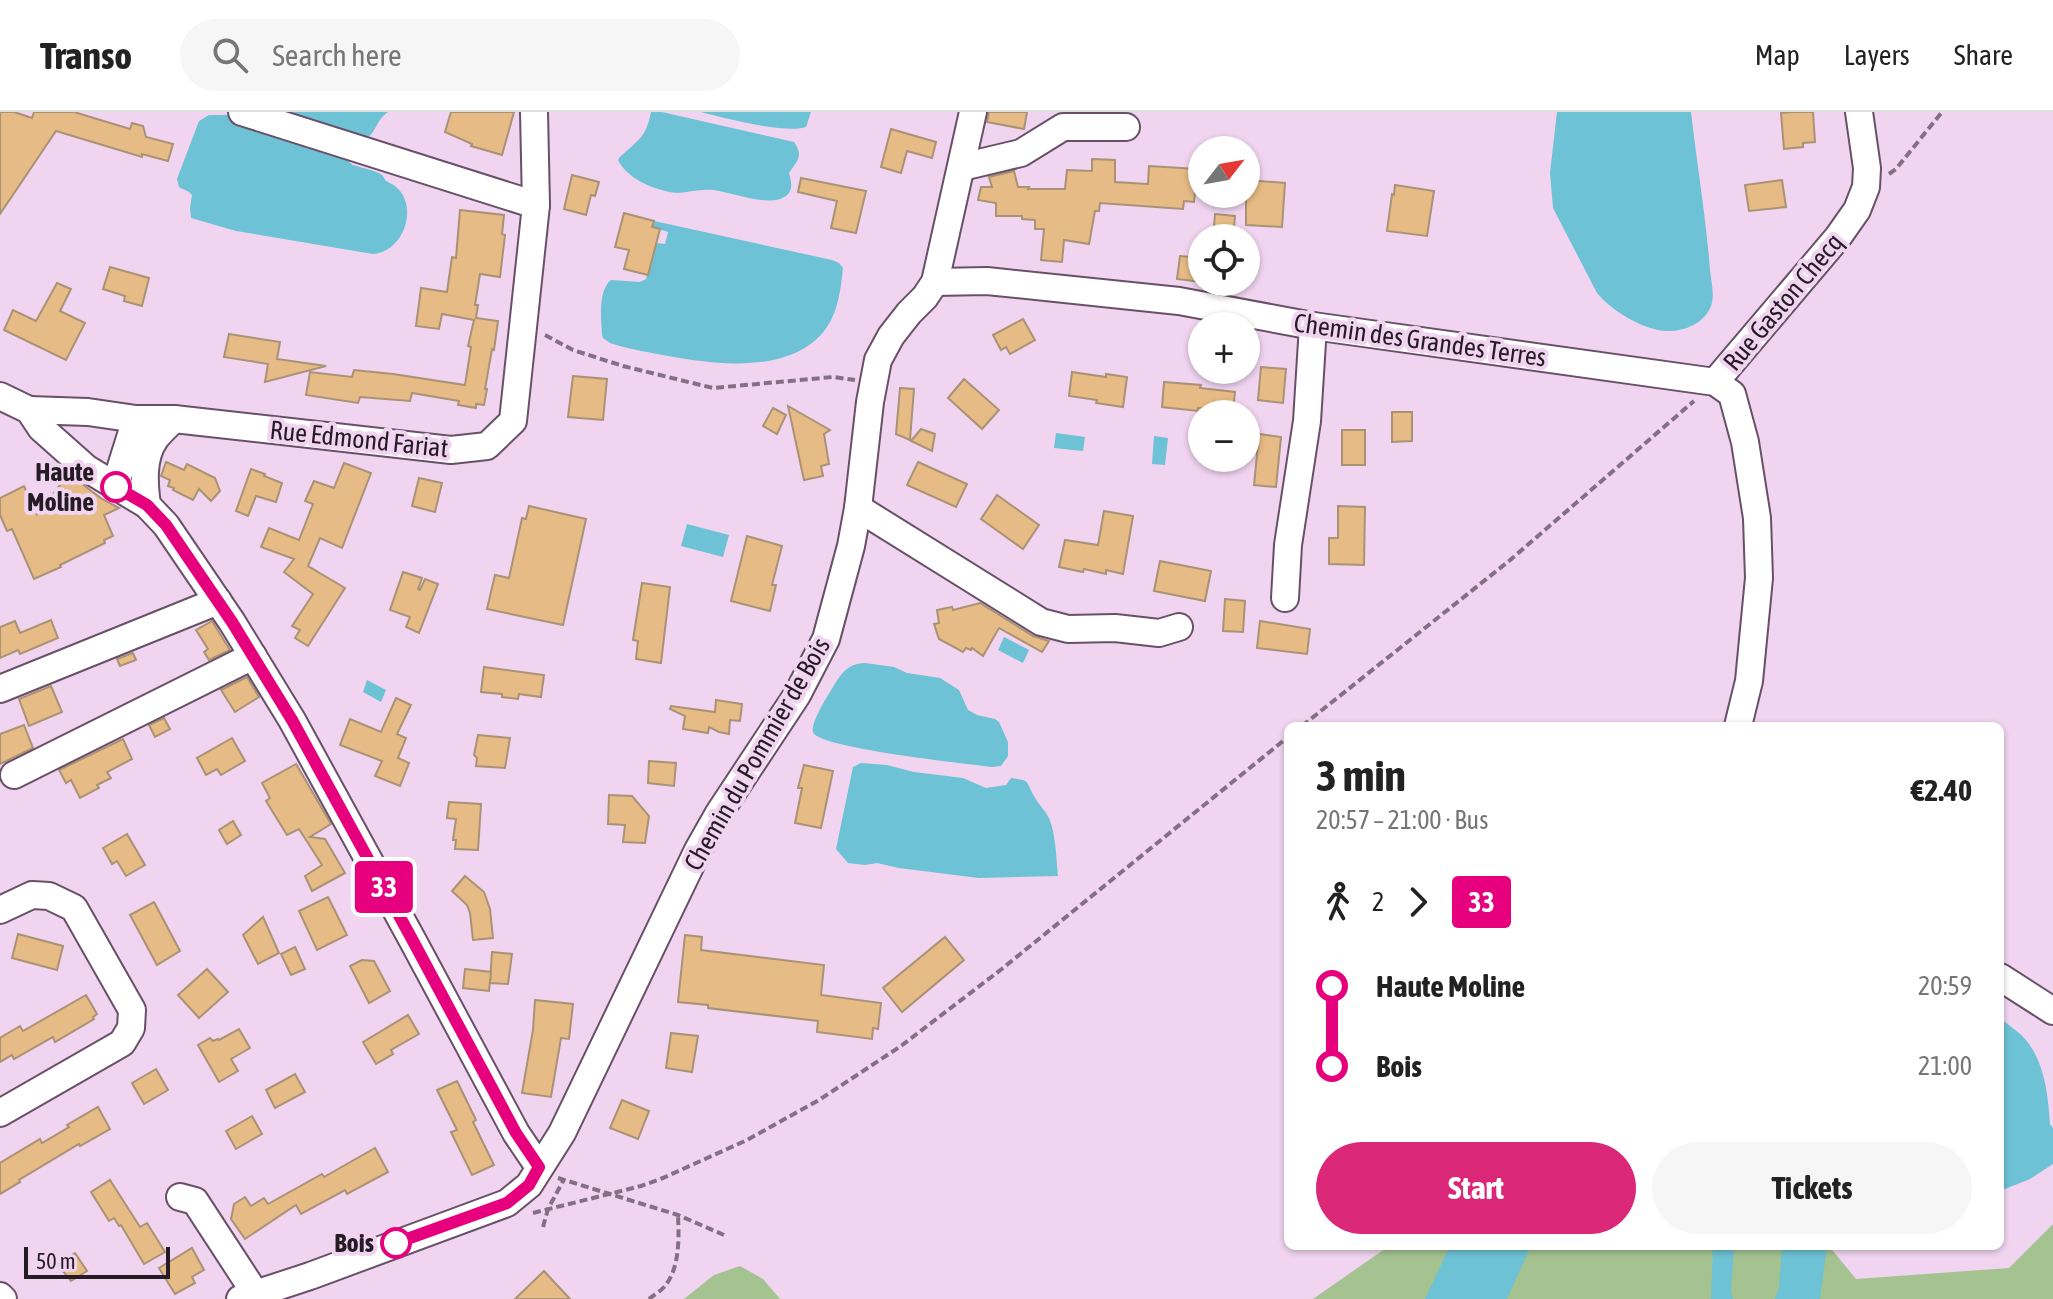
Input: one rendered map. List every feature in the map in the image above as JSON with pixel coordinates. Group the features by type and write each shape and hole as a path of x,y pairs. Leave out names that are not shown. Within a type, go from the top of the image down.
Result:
{"street":[{"path":"242,112 536,205"},
{"name":"Rue Edmond Fariat","path":"29,410 174,419 451,450 487,446 513,421 536,205 534,112"},
{"path":"935,282 973,112"},
{"name":"Rue Gaston Checq","path":"1739,722 1749,681 1759,578 1757,518 1745,442 1732,394 1715,382 1829,248 1857,210 1866,187 1867,168 1859,112"},
{"path":"962,167 1021,153 1063,127 1126,127"},
{"name":"Chemin des Grandes Terres","path":"935,282 987,281 1179,301 1313,326 1715,382"},
{"name":"Chemin du Pommier de Bois","path":"247,1296 507,1203 529,1185 562,1133 698,850 797,695 826,639 858,508 878,360 891,336 935,282"},
{"path":"1285,598 1288,545 1307,421 1313,326"},
{"path":"0,396 29,410 41,428 86,468 147,505 166,525 253,656 322,775 516,1133 539,1167"},
{"path":"115,486 136,419"},
{"path":"147,505 144,481 147,457 154,440 174,419"},
{"path":"858,508 1041,622 1068,629 1115,628 1159,633 1179,627"},
{"path":"0,689 218,601"},
{"path":"14,775 253,656"},
{"path":"0,910 32,895 49,896 74,908 132,1010 131,1028 122,1043 0,1113"},
{"path":"2004,980 2053,1011"},
{"path":"180,1197 195,1201 247,1296"}],"path":[{"path":"1885,176 1896,169 1942,112"},
{"path":"523,323 573,350 713,388 833,377 873,384"},
{"path":"1307,722 1509,561 1715,382"},
{"path":"521,1217 663,1178 747,1140 819,1100 878,1061 1003,968 1284,740"},
{"path":"539,1167 563,1181 678,1215 724,1235"},
{"path":"543,1227 548,1209 563,1181"},
{"path":"649,1299 666,1285 676,1262 678,1215"}],"green space":[{"path":"2053,1224 2053,1299 1313,1299 1383,1250 1832,1250 1856,1279 2009,1268"},
{"path":"740,1266 763,1279 780,1299 684,1299 714,1275"}],"water":[{"path":"293,112 388,112 367,138 300,118"},
{"path":"651,112 794,142 799,155 789,173 790,191 779,199 761,200 713,190 674,193 641,182 618,160 644,133"},
{"path":"701,112 811,112 806,127 797,129 755,124"},
{"path":"1557,112 1691,112 1713,293 1708,312 1692,326 1665,331 1647,327 1628,318 1597,293 1553,208 1550,173"},
{"path":"209,115 229,115 346,152 349,162 382,175 403,195 407,216 400,237 384,251 373,254 236,231 191,218 192,195 179,187 177,179 199,121"},
{"path":"654,221 839,263 843,268 841,283 831,321 811,343 792,354 770,361 721,363 610,343 602,334 604,291 611,280 640,282 646,279 656,243 665,244 668,232 652,227"},
{"path":"1056,433 1085,437 1083,451 1054,448"},
{"path":"1154,436 1168,438 1165,465 1152,464"},
{"path":"687,524 729,535 723,557 681,546"},
{"path":"1004,637 1029,650 1023,663 998,650"},
{"path":"865,663 940,678 959,690 968,710 999,722 1008,742 1008,756 1001,766 955,763 865,749 839,744 813,732 819,712 840,676 853,665"},
{"path":"367,680 386,690 381,702 363,692"},
{"path":"861,763 963,778 986,788 1006,785 1011,778 1025,781 1051,825 1058,876 979,878 877,863 848,863 836,849 853,767"},
{"path":"2004,1021 2025,1039 2037,1058 2053,1128 2053,1164 2030,1179 2004,1189"},
{"path":"1448,1250 1529,1250 1507,1299 1425,1299"},
{"path":"1713,1250 1734,1250 1733,1299 1711,1299"},
{"path":"1782,1250 1826,1250 1820,1299 1775,1299 1779,1288"}],"building":[{"path":"0,112 14,112 32,118 34,112 74,112 130,129 132,123 143,126 146,137 173,144 168,161 142,154 142,157 56,131 0,214"},
{"path":"451,112 514,112 502,155 471,146 445,132"},
{"path":"989,112 1027,112 1024,129 987,122"},
{"path":"1813,112 1815,142 1784,149 1781,113"},
{"path":"891,129 936,142 932,158 907,151 901,173 881,167"},
{"path":"1092,159 1115,160 1115,182 1148,184 1149,166 1188,168 1188,201 1184,201 1183,209 1100,203 1099,211 1095,211 1089,244 1064,240 1062,262 1041,260 1044,229 1035,229 1035,220 1022,219 1022,216 996,216 996,203 978,200 981,187 992,187 989,177 1014,171 1018,187 1065,189 1067,170 1092,171"},
{"path":"572,175 599,182 595,196 591,195 586,215 564,209"},
{"path":"801,178 866,191 856,233 831,228 837,201 798,192"},
{"path":"1782,180 1786,207 1749,211 1745,185"},
{"path":"1260,181 1285,183 1282,227 1246,224 1246,208 1260,208"},
{"path":"1395,185 1434,191 1427,236 1387,231"},
{"path":"460,210 504,215 500,277 480,274 475,305 478,305 476,318 498,321 484,405 476,404 476,408 458,405 459,401 412,393 410,401 360,397 358,403 306,395 310,372 352,377 354,370 465,385 474,320 442,314 439,329 416,326 421,288 447,292 452,257 456,258"},
{"path":"624,213 654,221 652,227 660,229 648,275 624,269 629,250 615,247"},
{"path":"1215,214 1235,216 1234,224 1214,224"},
{"path":"1180,256 1188,257 1188,280 1177,279"},
{"path":"110,267 149,278 142,306 124,301 125,296 103,289"},
{"path":"57,283 71,289 60,311 85,323 66,360 4,330 13,310 36,321"},
{"path":"1023,319 1035,340 1010,354 1006,347 1001,350 993,335"},
{"path":"229,334 280,342 277,359 326,366 265,382 268,364 224,357"},
{"path":"1261,367 1286,369 1283,403 1258,400"},
{"path":"1072,372 1127,377 1123,407 1069,396"},
{"path":"573,376 607,379 603,420 568,417"},
{"path":"964,379 999,410 982,429 948,398"},
{"path":"1164,382 1235,392 1234,400 1188,400 1188,410 1162,407"},
{"path":"900,388 914,389 910,440 896,434"},
{"path":"788,406 830,430 824,434 829,464 821,466 823,476 804,480"},
{"path":"773,408 786,415 777,434 763,426"},
{"path":"1392,412 1412,412 1412,441 1392,442"},
{"path":"921,429 935,434 932,451 911,441"},
{"path":"1342,430 1365,430 1365,465 1342,465"},
{"path":"1260,434 1281,437 1276,487 1254,485 1255,472 1260,472"},
{"path":"166,462 184,470 187,464 215,478 220,491 211,501 199,489 193,500 173,490 168,486 170,480 161,476"},
{"path":"918,462 967,484 956,507 907,485"},
{"path":"344,463 371,473 342,548 320,538 308,566 345,588 308,646 295,638 300,630 292,626 313,594 284,572 294,559 261,547 269,528 299,540 313,504 305,501 314,481 334,488"},
{"path":"251,469 282,483 276,502 256,496 248,516 236,511"},
{"path":"69,474 119,508 104,515 113,536 34,579 12,529 7,531 0,515 0,498 24,486 37,514"},
{"path":"419,478 442,483 435,512 412,506"},
{"path":"997,495 1039,525 1023,549 981,519"},
{"path":"529,506 586,519 563,625 487,609 495,575 509,578 522,518 526,519"},
{"path":"1338,506 1365,507 1364,565 1329,564 1329,538 1338,538"},
{"path":"1104,511 1133,516 1123,574 1059,567 1065,540 1098,545"},
{"path":"747,536 782,546 772,585 776,585 770,611 731,601"},
{"path":"1160,561 1211,571 1205,601 1154,591"},
{"path":"403,572 422,578 420,590 425,579 438,584 419,633 406,627 410,617 390,610"},
{"path":"642,583 670,587 661,663 636,659 638,641 633,640"},
{"path":"1225,599 1245,601 1243,632 1223,631"},
{"path":"980,603 1033,636 1049,641 1042,652 999,628 983,656 972,648 966,648 963,652 939,639 934,624 939,623 937,610 952,607 953,610"},
{"path":"51,620 58,638 20,654 18,650 0,658 0,627 15,621 20,633"},
{"path":"212,621 230,650 209,660 204,652 208,649 196,630"},
{"path":"1260,621 1310,629 1307,654 1257,648"},
{"path":"133,653 136,660 120,666 117,659"},
{"path":"484,667 544,675 541,697 519,694 518,699 481,692"},
{"path":"247,677 259,697 235,712 221,690"},
{"path":"51,686 62,712 29,726 19,699"},
{"path":"396,698 411,705 397,734 406,738 398,758 409,763 400,786 375,776 382,761 340,745 350,719 381,732"},
{"path":"716,700 742,704 740,721 730,720 729,734 709,727 708,733 683,729 685,716 670,709 671,706 715,712"},
{"path":"164,718 170,729 155,737 149,725"},
{"path":"24,725 33,748 0,764 0,734"},
{"path":"478,735 510,738 505,768 476,766 477,758 474,755"},
{"path":"232,738 245,761 221,775 217,769 206,775 197,758"},
{"path":"123,739 132,759 107,772 111,778 80,798 71,780 66,783 59,770"},
{"path":"649,761 676,763 674,786 648,783"},
{"path":"296,764 331,824 310,837 325,839 345,873 312,891 305,876 322,865 299,829 287,835 266,801 270,798 262,783"},
{"path":"804,765 833,771 821,828 795,823 802,788 798,788"},
{"path":"609,795 632,796 649,816 645,843 623,842 625,825 608,824"},
{"path":"449,802 481,804 478,850 455,849 456,819 447,818"},
{"path":"233,821 241,835 227,844 219,830"},
{"path":"127,834 145,865 126,876 117,861 112,864 103,848"},
{"path":"465,876 484,892 490,909 493,938 473,940 467,905 452,891"},
{"path":"328,897 347,935 317,950 299,911"},
{"path":"154,902 180,951 157,965 130,915"},
{"path":"263,917 279,953 258,964 243,935"},
{"path":"18,934 63,946 57,970 12,958"},
{"path":"685,935 702,937 701,950 824,965 821,995 881,1003 878,1029 873,1028 872,1039 817,1032 818,1021 678,1002"},
{"path":"945,937 964,960 902,1012 883,988"},
{"path":"295,947 305,969 291,975 281,954"},
{"path":"492,952 512,954 508,984 490,983"},
{"path":"362,960 374,961 390,991 369,1003 350,966"},
{"path":"207,969 228,992 199,1018 178,995"},
{"path":"465,969 491,972 489,991 463,988"},
{"path":"86,995 97,1014 94,1019 55,1042 53,1037 14,1059 12,1055 0,1062 0,1038 20,1026 23,1031"},
{"path":"535,1000 573,1004 569,1039 561,1038 551,1097 522,1093"},
{"path":"408,1015 419,1034 391,1050 393,1054 376,1064 363,1042"},
{"path":"239,1029 250,1048 231,1059 238,1071 219,1082 198,1045 210,1038 219,1040"},
{"path":"671,1033 698,1036 692,1072 666,1068"},
{"path":"156,1069 168,1090 144,1104 132,1083"},
{"path":"295,1074 305,1092 275,1108 266,1090"},
{"path":"457,1081 494,1165 472,1175 451,1132 457,1130 437,1090"},
{"path":"622,1100 649,1111 638,1139 610,1128"},
{"path":"98,1107 110,1129 79,1144 0,1194 0,1163 40,1139 42,1143"},
{"path":"252,1116 262,1134 236,1149 226,1131"},
{"path":"375,1148 388,1172 347,1194 345,1190 301,1214 296,1205 245,1239 231,1219 234,1204 245,1197 251,1206 264,1198 268,1204"},
{"path":"110,1180 140,1227 147,1223 165,1252 144,1264 121,1225 114,1218 109,1221 91,1192"},
{"path":"192,1248 204,1270 192,1277 195,1283 175,1294 159,1268"},
{"path":"75,1253 87,1271 71,1281 57,1264"},
{"path":"544,1271 570,1299 515,1299"}],"bus line":[{"name":"33","path":"116,487 147,505 166,525 232,622 292,720 516,1133 539,1167 529,1185 507,1203 396,1243"}],"place":[{"name":"Haute Moline","path":"116,487"},
{"name":"Bois","path":"396,1243"}]}
